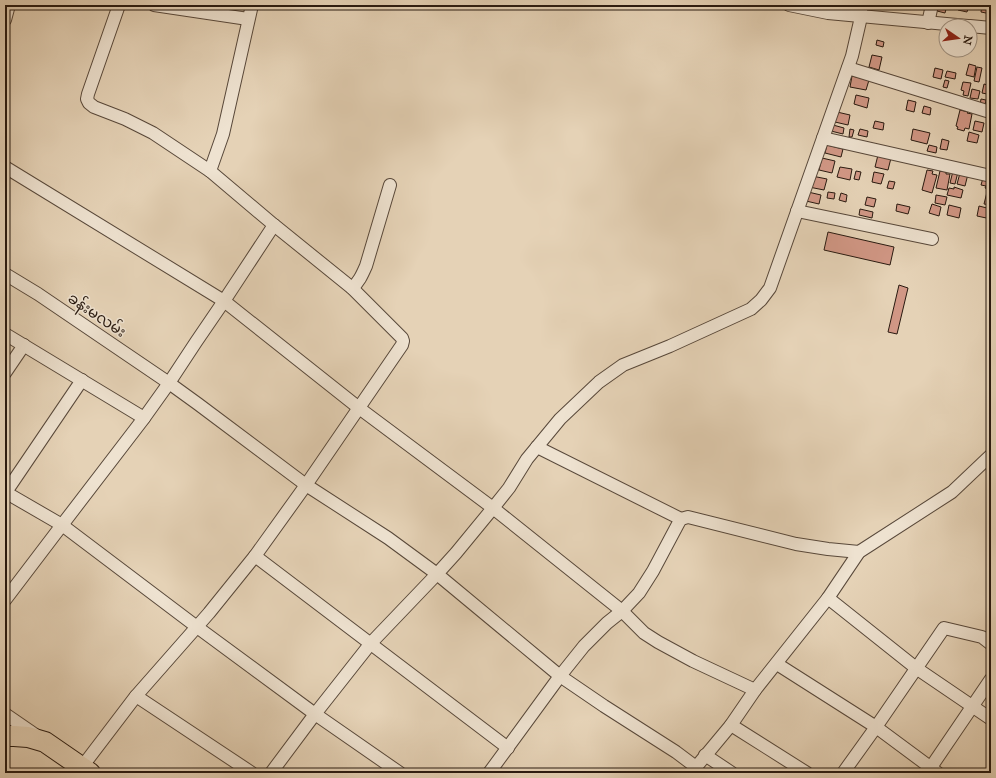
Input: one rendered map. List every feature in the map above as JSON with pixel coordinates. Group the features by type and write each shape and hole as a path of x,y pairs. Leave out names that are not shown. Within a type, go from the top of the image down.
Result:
{"main road":[{"path":"5,736 28,737 45,742 86,770"}],"street":[{"path":"5,20 9,5"},
{"path":"86,770 136,696 197,627 255,556 306,485 402,345 403,341 402,338 352,288 274,225 210,170 153,133 125,119 94,107 89,103 87,99 88,94 119,5"},
{"path":"154,5 248,19"},
{"path":"210,170 223,134 252,5"},
{"path":"789,5 828,13 861,11 938,24"},
{"path":"928,23 932,5"},
{"path":"271,773 370,643 437,574 493,508 509,488 527,459 560,419 599,382 623,365 670,346 750,309 761,300 770,288 848,68 852,56 861,11"},
{"path":"978,27 991,28"},
{"path":"848,68 990,112"},
{"path":"823,138 991,176"},
{"path":"5,166 224,301 359,408 493,508 622,610 644,633 693,661 755,690"},
{"path":"352,288 358,283 366,266 390,185"},
{"path":"797,211 932,238"},
{"path":"5,600 144,418 274,225"},
{"name":"ခန်းမလမ်း","path":"5,274 38,294 169,383 306,485 388,538 437,574 560,676 676,752 693,770"},
{"path":"5,334 144,418"},
{"path":"5,373 24,345"},
{"path":"82,380 6,492 62,525 315,714 400,773"},
{"path":"537,447 681,519 688,517 796,544 859,552"},
{"path":"693,770 730,725 755,690 828,598 859,552 952,492 991,455"},
{"path":"489,773 560,676 584,646 638,593 653,571 681,519"},
{"path":"255,556 508,748"},
{"path":"828,598 916,668 991,719"},
{"path":"843,773 944,628 982,637 991,644"},
{"path":"777,664 876,727 932,771 972,706 991,679"},
{"path":"136,696 252,773"},
{"path":"5,714 45,742"},
{"path":"730,725 807,773"},
{"path":"705,755 732,773"}],"building":[{"path":"938,5 947,5 945,13 937,11"},
{"path":"959,5 969,5 967,12 958,10"},
{"path":"982,5 991,5 991,14 981,12"},
{"path":"877,40 884,42 883,47 876,45"},
{"path":"872,55 882,57 879,70 869,67"},
{"path":"969,64 976,66 974,77 966,75"},
{"path":"977,67 982,68 979,82 974,81"},
{"path":"935,68 943,70 941,79 933,77"},
{"path":"947,71 956,73 955,79 945,77"},
{"path":"852,76 869,80 866,90 850,87"},
{"path":"945,80 949,81 947,88 943,87"},
{"path":"963,82 971,83 968,96 963,95 964,91 961,90"},
{"path":"984,84 991,86 989,93 987,94 982,93"},
{"path":"972,89 980,91 978,99 970,98"},
{"path":"856,95 869,98 867,108 854,104"},
{"path":"981,99 986,100 985,106 980,105"},
{"path":"908,100 916,102 914,112 906,110"},
{"path":"924,106 931,108 930,115 922,113"},
{"path":"960,110 972,114 969,129 965,128 964,131 957,129 958,127 956,126"},
{"path":"837,112 850,115 848,125 835,122"},
{"path":"875,121 884,123 883,130 873,128"},
{"path":"975,121 984,123 982,132 973,130"},
{"path":"833,125 844,128 843,134 831,131"},
{"path":"850,129 854,130 852,137 849,137"},
{"path":"860,129 868,131 867,137 858,135"},
{"path":"913,129 930,133 927,144 911,140"},
{"path":"969,132 979,135 977,143 967,141"},
{"path":"942,139 949,141 947,150 940,149"},
{"path":"827,145 843,149 841,157 825,153"},
{"path":"929,145 937,147 936,153 927,151"},
{"path":"878,155 891,158 888,170 875,167"},
{"path":"822,158 835,161 832,173 819,170"},
{"path":"840,167 852,169 850,180 837,177"},
{"path":"927,170 933,171 932,174 937,175 932,193 922,190"},
{"path":"856,171 861,172 859,180 854,179"},
{"path":"940,171 950,174 947,190 936,188"},
{"path":"953,171 958,172 955,184 950,183"},
{"path":"874,172 884,174 881,184 872,182"},
{"path":"960,173 968,174 965,186 957,184"},
{"path":"812,176 827,179 824,190 809,187"},
{"path":"983,178 991,180 991,190 985,188 986,186 981,185"},
{"path":"889,181 895,182 893,189 887,188"},
{"path":"954,187 963,190 961,198 947,195 949,188 954,189"},
{"path":"808,192 821,195 819,204 806,201"},
{"path":"828,192 835,193 834,199 827,198"},
{"path":"987,192 991,193 991,205 984,204"},
{"path":"841,193 847,195 846,202 839,200"},
{"path":"936,195 947,197 945,205 935,203"},
{"path":"867,197 876,199 874,207 865,205"},
{"path":"897,204 910,207 908,214 896,211"},
{"path":"932,204 941,207 939,216 929,213"},
{"path":"949,205 961,208 959,218 947,215"},
{"path":"979,206 991,209 991,219 977,216"},
{"path":"860,209 873,212 872,218 859,215"},
{"path":"828,232 894,247 890,265 824,250"},
{"path":"899,285 908,288 897,334 888,332"}]}
